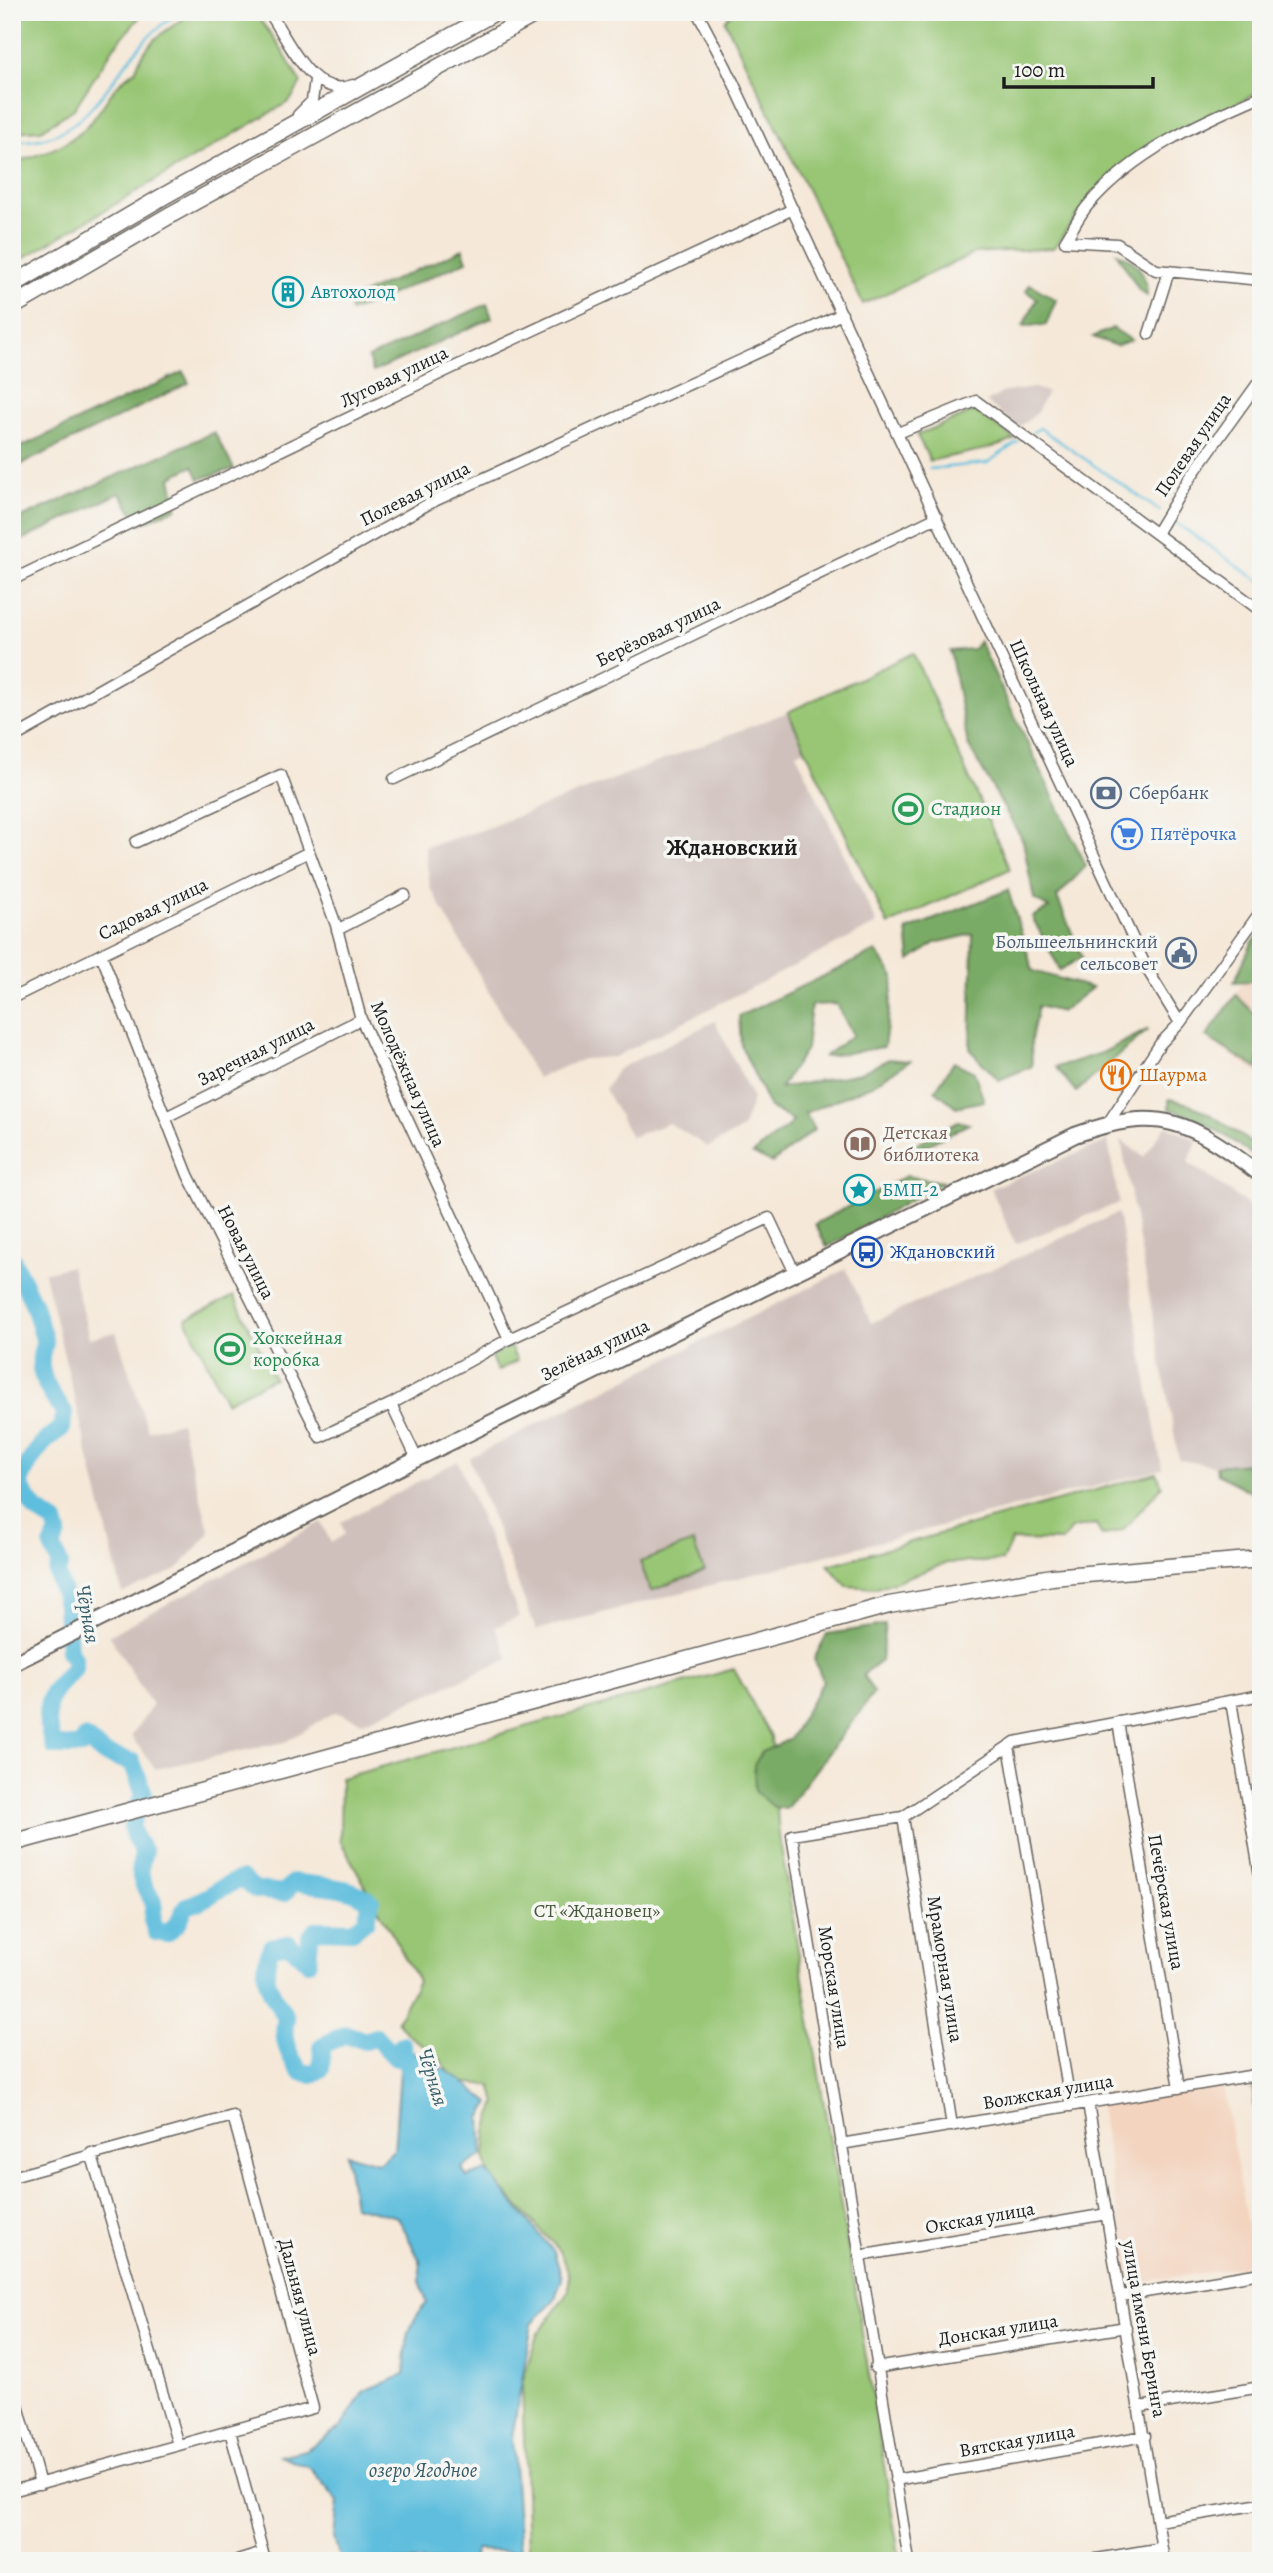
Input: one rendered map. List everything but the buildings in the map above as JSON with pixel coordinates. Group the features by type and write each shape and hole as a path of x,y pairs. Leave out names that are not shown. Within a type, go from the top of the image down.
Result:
{"main road":[{"path":"12,285 495,12"},
{"path":"12,307 172,214 539,12"},
{"path":"12,1843 889,1605 1052,1577 1261,1559"}],"street":[{"path":"269,12 315,80 328,87 344,88 403,65"},
{"name":"Школьная улица","path":"698,12 898,433 1147,970 1180,1023"},
{"path":"262,142 308,107 315,93 315,80"},
{"path":"1261,96 1209,118 1135,160 1088,205 1065,241 1117,244 1156,270 1261,280"},
{"name":"Луговая улица","path":"12,580 450,369 793,209"},
{"path":"1149,334 1169,271"},
{"name":"Полевая улица","path":"20,734 430,503 842,314"},
{"name":"Полевая улица","path":"1157,532 1187,482 1261,379"},
{"path":"898,433 976,401 1261,611"},
{"name":"Берёзовая улица","path":"394,779 937,517"},
{"name":"Молодёжная улица","path":"136,842 281,775 337,930 361,1019 509,1339"},
{"name":"Садовая улица","path":"12,998 309,852"},
{"path":"337,930 405,895"},
{"path":"1108,1123 1160,1044 1180,1023 1261,911"},
{"name":"Новая улица","path":"101,954 188,1175 320,1437 391,1404"},
{"name":"Заречная улица","path":"166,1117 361,1019"},
{"name":"Зелёная улица","path":"12,1664 417,1459 1075,1135 1108,1123 1146,1118 1184,1125 1220,1145 1261,1175"},
{"path":"417,1459 391,1404 509,1339 769,1218 796,1273"},
{"path":"903,1817 1015,1742 1261,1695"},
{"path":"1231,1701 1261,1882"},
{"name":"Печёрская улица","path":"1118,1722 1180,2088"},
{"path":"1009,1746 1071,2106"},
{"name":"Морская улица","path":"903,1817 792,1835 875,2368 909,2561"},
{"name":"Мраморная улица","path":"903,1817 952,2126"},
{"name":"Волжская улица","path":"841,2144 1261,2074"},
{"name":"улица имени Беринга","path":"1088,2104 1164,2561"},
{"name":"Дальняя улица","path":"12,2177 91,2153 233,2116 313,2408 12,2491"},
{"path":"91,2153 178,2445"},
{"name":"Окская улица","path":"859,2256 1107,2214"},
{"path":"1121,2297 1261,2273"},
{"name":"Донская улица","path":"875,2368 1126,2327"},
{"path":"12,2384 40,2484"},
{"path":"1140,2407 1261,2387"},
{"path":"230,2431 263,2553 237,2561"},
{"name":"Вятская улица","path":"895,2480 1145,2436"},
{"path":"1158,2521 1261,2504"},
{"path":"1086,2561 1162,2548"}],"shaded area":[{"path":"1034,388 1047,392 1036,414 1019,427 986,402 1004,392"},
{"path":"788,712 805,749 796,753 877,924 614,1057 583,1059 537,1078 430,887 425,847 479,831"},
{"path":"1261,957 1261,1075 1204,1037"},
{"path":"715,1021 753,1099 742,1129 708,1147 669,1123 631,1137 605,1089 618,1069"},
{"path":"1166,1125 1198,1141 1188,1162 1261,1214 1261,1473 1179,1460 1121,1140 1144,1157"},
{"path":"1108,1141 1119,1203 1015,1244 991,1188"},
{"path":"1118,1213 1162,1469 536,1630 469,1458 846,1269 871,1323"},
{"path":"71,1266 89,1338 116,1332 148,1431 180,1422 210,1533 177,1570 122,1593 44,1273"},
{"path":"458,1461 519,1617 495,1627 509,1659 363,1722 335,1712 285,1742 155,1769 131,1736 152,1706 109,1635 321,1522 331,1543 345,1534 341,1522"},
{"path":"1223,2086 1254,2265 1129,2284 1100,2106"}],"green space":[{"path":"12,12 144,12 114,47 74,109 41,130 12,132"},
{"path":"194,12 254,12 279,45 301,83 290,101 12,265 12,163 54,149 81,132 121,82 135,71 151,43"},
{"path":"732,12 1261,12 1261,91 1140,155 1078,214 1054,248 975,253 863,304 725,21"},
{"path":"463,249 467,261 351,312 349,300"},
{"path":"1117,253 1136,264 1143,275 1147,296 1139,290"},
{"path":"1030,284 1056,300 1046,325 1023,326 1037,299 1026,291"},
{"path":"487,304 492,318 373,372 368,358"},
{"path":"1113,328 1131,340 1116,346 1093,337"},
{"path":"183,372 189,383 12,469 12,451"},
{"path":"975,411 1015,439 984,450 930,461 917,435"},
{"path":"214,432 234,469 199,479 193,466 171,477 177,508 140,524 120,493 12,545 12,522"},
{"path":"979,641 1086,866 1057,897 1082,957 1060,970 1032,917 1049,908 1034,899 1023,841 968,745 950,651 973,649"},
{"name":"Стадион","path":"913,653 1010,869 888,925 788,712"},
{"path":"1008,890 1033,971 1092,988 1061,1012 1038,1006 1031,1040 1032,1066 999,1080 970,1050 973,934 935,943 910,961 907,930"},
{"path":"1261,933 1261,964 1253,981 1234,982 1252,943"},
{"path":"876,951 894,977 884,1047 823,1057 853,1035 836,1004 811,1005 806,1049 780,1088 860,1073 889,1059 910,1061 872,1085 805,1113 814,1130 772,1163 753,1154 794,1121 770,1108 741,1046 739,1016"},
{"path":"1236,995 1261,1021 1258,1069 1206,1037"},
{"path":"1149,1029 1076,1092 1056,1067 1102,1053"},
{"path":"954,1062 974,1072 984,1101 956,1107 935,1090"},
{"path":"1169,1099 1194,1106 1229,1127 1261,1151 1261,1162 1206,1124 1169,1109"},
{"path":"958,1121 969,1124 895,1161 900,1153"},
{"path":"906,1176 943,1182 827,1247 815,1224"},
{"name":"Хоккейная коробка","path":"234,1296 274,1378 226,1402 186,1319"},
{"path":"510,1346 517,1361 497,1371 491,1357"},
{"path":"1261,1462 1261,1497 1217,1474 1216,1466"},
{"path":"1157,1473 1162,1486 1123,1530 1102,1536 1096,1524 1071,1529 1062,1541 1012,1540 1002,1561 947,1563 877,1588 847,1586 828,1565"},
{"path":"693,1542 704,1571 651,1591 640,1562"},
{"path":"885,1625 881,1661 863,1675 874,1693 786,1809 774,1807 755,1791 754,1765 762,1752 790,1739 823,1681 814,1659 827,1634"},
{"name":"СТ «Ждановец»","path":"734,1669 771,1737 779,1835 900,2561 506,2561 528,2550 522,2383 537,2335 569,2291 569,2275 560,2251 491,2177 485,2160 487,2131 496,2102 491,2085 456,2082 438,2056 408,2035 397,2021 418,1981 340,1840 341,1778"},
{"path":"1261,2078 1261,2148 1251,2079"}],"water":[{"name":"озеро Ягодное","path":"402,2045 457,2077 490,2103 481,2118 483,2155 462,2168 467,2177 486,2170 554,2252 562,2278 554,2301 532,2323 512,2437 520,2552 476,2550 472,2561 340,2561 334,2537 338,2501 310,2468 280,2456 305,2450 341,2427 364,2391 404,2375 411,2327 427,2303 420,2281 420,2261 398,2217 354,2206 346,2154 378,2163 394,2150"}],"waterway":[{"path":"12,149 19,141 47,137 70,126 89,110 140,46 159,27 182,12"},
{"path":"1033,432 1040,428 1160,511"},
{"path":"930,469 987,463 1018,442"},
{"path":"1173,521 1261,582"},
{"name":"Чёрная","path":"12,1259 34,1305 45,1343 41,1362 44,1379 64,1412 62,1428 36,1453 19,1485 36,1510 55,1522 58,1533 52,1546 60,1564 57,1573 66,1604 69,1651 74,1659 74,1669 57,1687 49,1704 48,1723 54,1746 81,1746 85,1738 104,1754 132,1762 144,1794 133,1817 132,1829 144,1852 140,1873 154,1903 152,1920 156,1932 166,1934 178,1923 186,1906 242,1879 256,1890 284,1893 294,1882 344,1889 371,1902 366,1920 353,1931 316,1930 310,1937 308,1962 289,1944 271,1947 266,1976 286,2018 284,2033 287,2046 301,2072 312,2074 321,2069 322,2046 346,2034 365,2041 376,2037 396,2058 402,2045 408,2066"}],"place":[{"name":"Автохолод","path":"288,292"},
{"name":"Сбербанк","path":"1106,793"},
{"name":"Стадион","path":"908,809"},
{"name":"Пятёрочка","path":"1127,834"},
{"name":"Большеельнинский сельсовет","path":"1181,953"},
{"name":"Шаурма","path":"1116,1075"},
{"name":"Детская библиотека","path":"860,1144"},
{"name":"БМП-2","path":"859,1190"},
{"name":"Ждановский","path":"867,1252"},
{"name":"Хоккейная коробка","path":"230,1349"}],"district":[{"name":"Ждановский","path":"732,847"}]}
